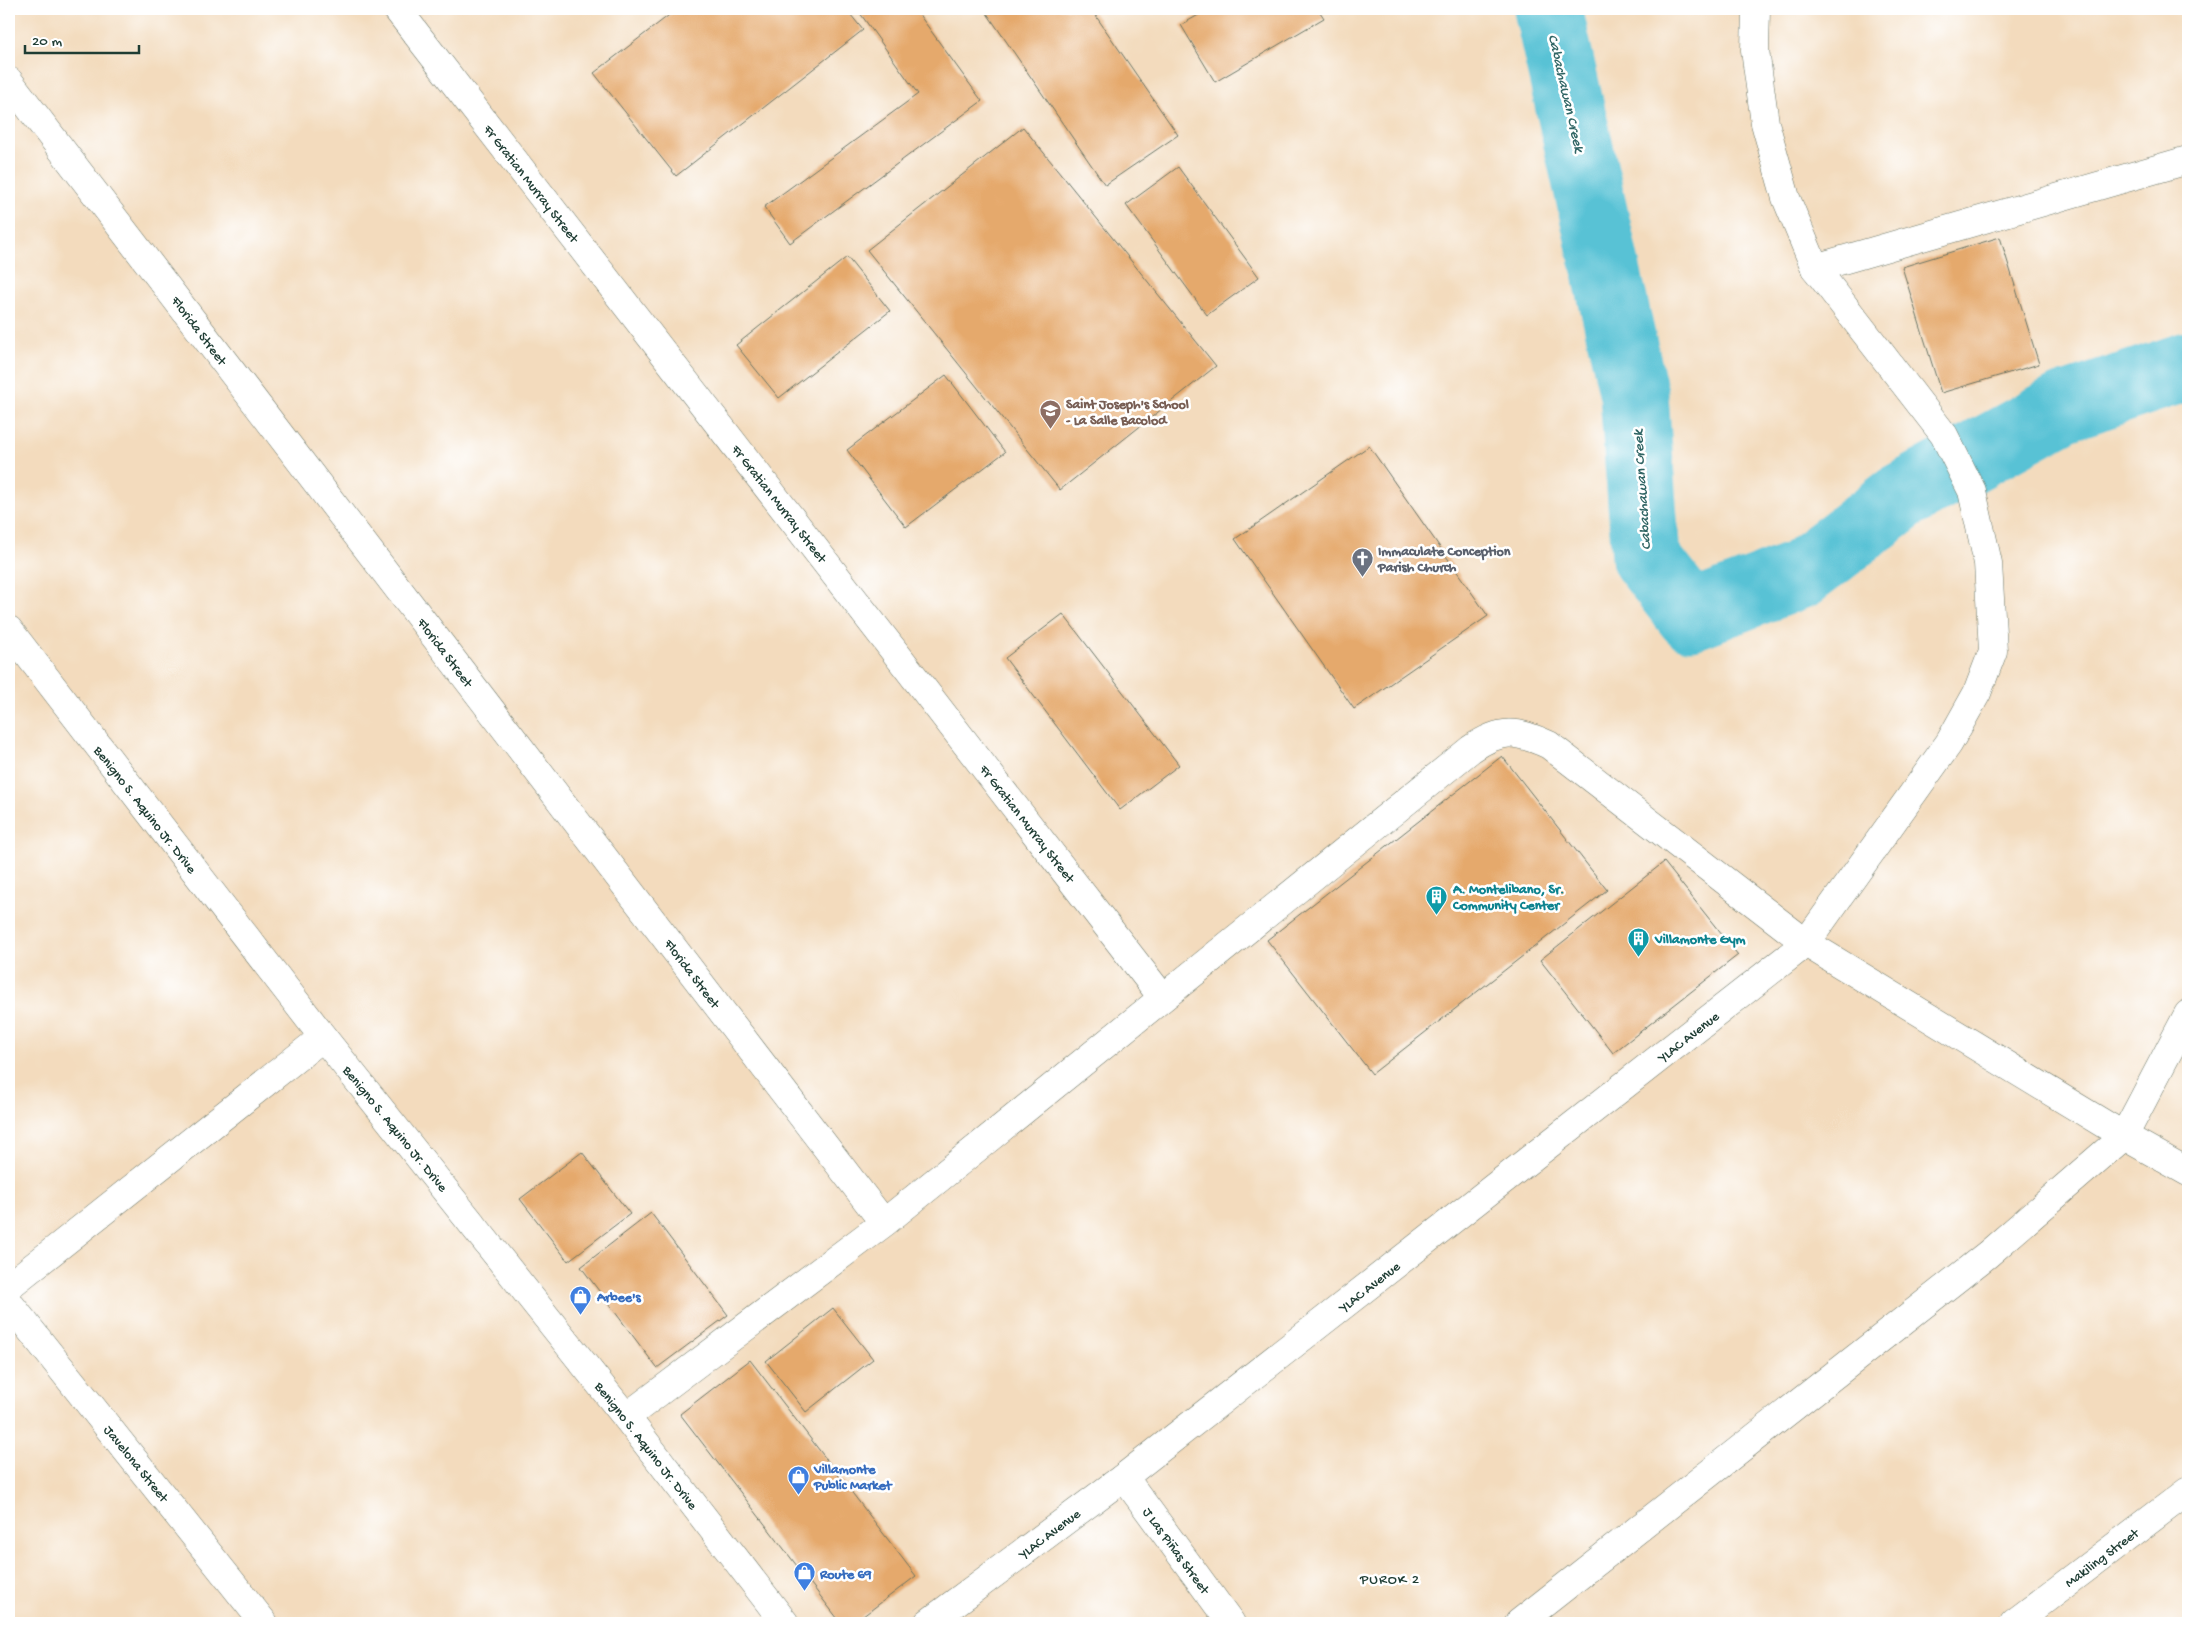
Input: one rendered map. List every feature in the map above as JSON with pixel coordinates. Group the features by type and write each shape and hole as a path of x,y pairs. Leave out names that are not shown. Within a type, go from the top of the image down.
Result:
{"street":[{"name":"Fr Gratian Murray Street","path":"397,9 1162,997"},
{"name":"YLAC Avenue","path":"928,1623 1124,1477 1806,944 1949,743 1977,693 1993,651 1988,563 1972,491 1944,435 1815,268 1786,198 1765,123 1755,50 1756,9"},
{"name":"Florida Street","path":"9,81 884,1222"},
{"path":"1815,268 2188,160"},
{"name":"Benigno S. Aquino Jr. Drive","path":"9,630 323,1037 626,1416 786,1623"},
{"path":"626,1416 884,1222 1471,749 1489,737 1509,732 1529,736 1549,745 1806,944 2124,1136 2188,1172"},
{"path":"1520,1623 1988,1254 2124,1136 2188,1014"},
{"path":"9,1286 323,1037"},
{"name":"Javelona Street","path":"9,1304 264,1623"},
{"name":"J Las Piñas Street","path":"1124,1477 1231,1623"},
{"name":"Makiling Street","path":"2014,1623 2188,1491"}],"building":[{"path":"677,9 846,9 863,30 676,176 594,73"},
{"path":"857,9 915,9 982,101 790,243 764,207 918,94"},
{"path":"984,9 1091,9 1178,135 1105,185"},
{"path":"1209,9 1318,9 1324,18 1215,82 1181,25"},
{"path":"1023,127 1216,366 1060,490 867,250"},
{"path":"1178,167 1259,277 1207,315 1126,205"},
{"path":"2000,237 2039,364 1941,393 1902,267"},
{"path":"847,257 890,311 779,398 736,345"},
{"path":"946,375 1005,452 906,527 847,450"},
{"name":"Immaculate Conception Parish Church","path":"1369,446 1488,616 1354,709 1235,539"},
{"path":"1063,614 1179,765 1120,810 1005,658"},
{"name":"A. Montelibano, Sr. Community Center","path":"1502,756 1607,890 1372,1074 1267,940"},
{"name":"Villamonte Gym","path":"1664,862 1738,955 1613,1053 1540,960"},
{"path":"582,1152 630,1214 568,1261 520,1199"},
{"path":"651,1213 728,1315 657,1368 581,1267"},
{"path":"833,1308 873,1359 806,1412 766,1361"},
{"name":"Villamonte Public Market","path":"750,1360 916,1576 854,1623 841,1623 680,1414"},
{"path":"993,1618 998,1623 987,1623"}],"waterway":[{"name":"Cabachawan Creek","path":"1548,9 1634,395 1646,558 1691,616 1801,574 1903,496 2063,408 2188,366"}],"place":[{"name":"Saint Joseph's School - La Salle Bacolod","path":"1050,430"},
{"name":"Immaculate Conception Parish Church","path":"1362,577"},
{"name":"A. Montelibano, Sr. Community Center","path":"1437,915"},
{"name":"Villamonte Gym","path":"1639,957"},
{"name":"Arbee's","path":"581,1315"},
{"name":"Villamonte Public Market","path":"798,1495"},
{"name":"Route 69","path":"804,1592"}],"district":[{"name":"PUROK 2","path":"1390,1578"}]}
